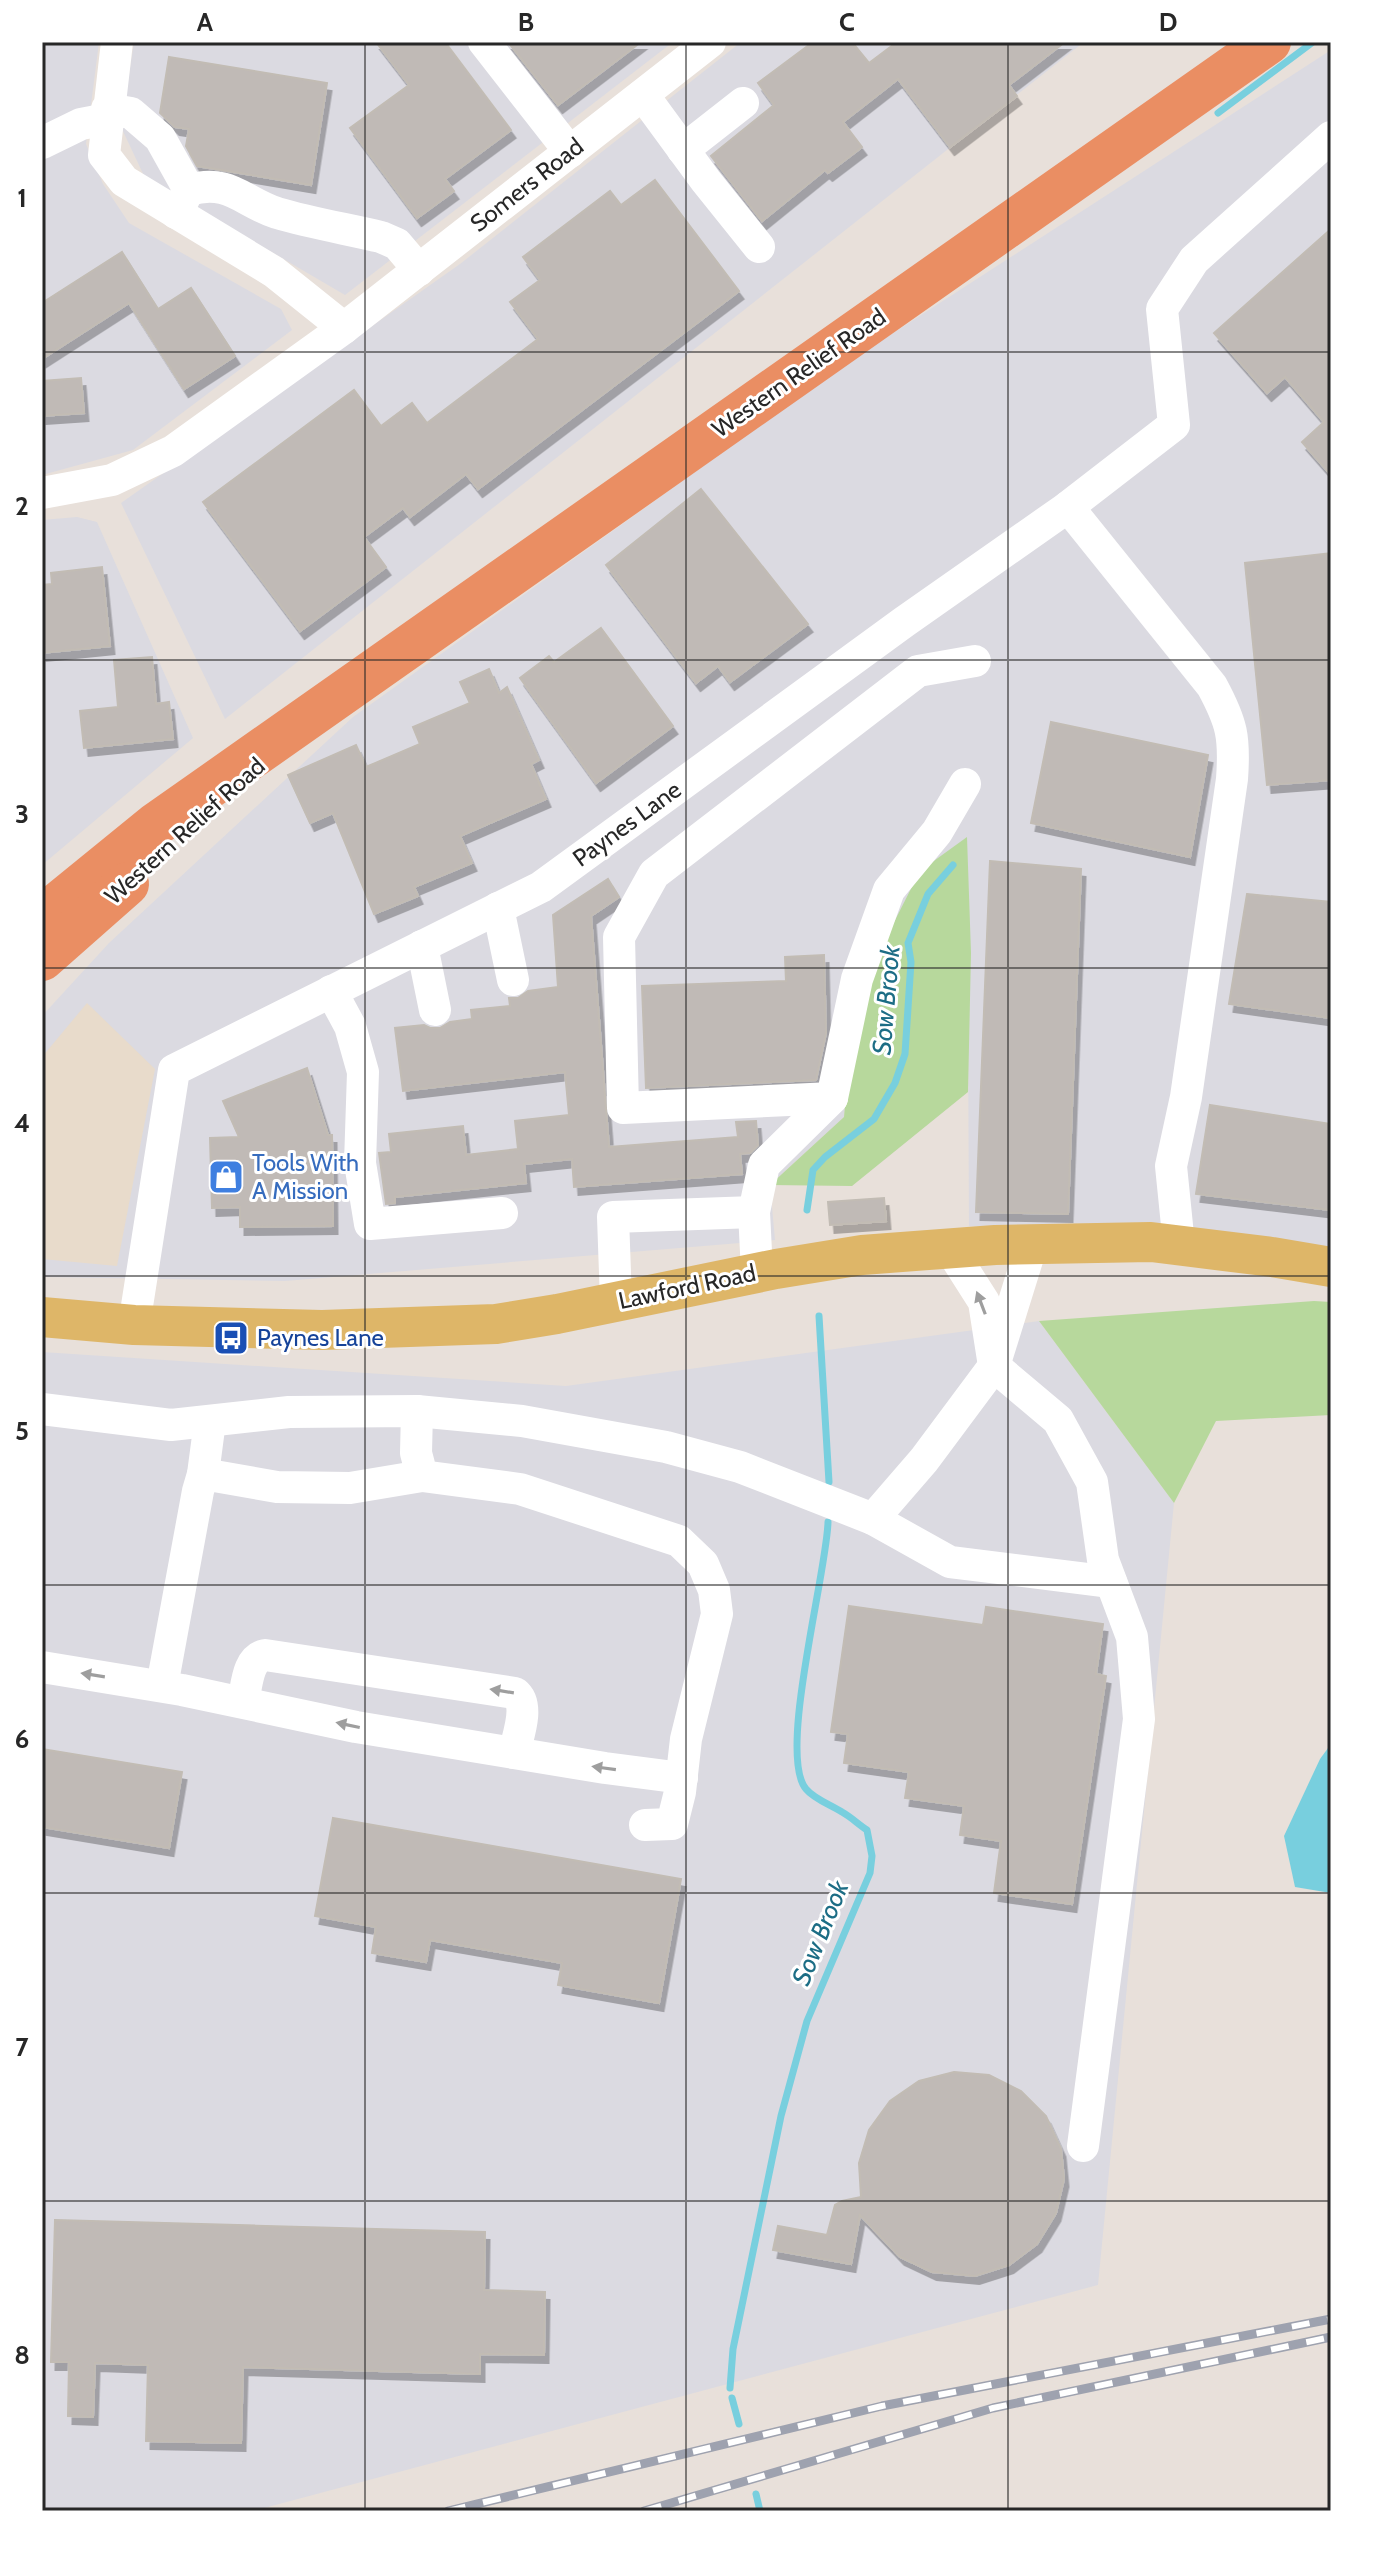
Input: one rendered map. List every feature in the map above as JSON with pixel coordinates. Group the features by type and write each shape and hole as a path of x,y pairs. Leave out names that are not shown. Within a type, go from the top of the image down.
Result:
{"highway":[{"name":"Western Relief Road","path":"42,917 155,825 1269,42"},
{"name":"Western Relief Road","path":"42,959 328,703"}],"main road":[{"name":"Lawford Road","path":"42,1317 134,1325 322,1330 481,1324 557,1314 757,1272 862,1255 949,1247 1151,1242 1331,1267"}],"street":[{"path":"117,42 104,155 124,181 183,201 344,328"},
{"path":"484,42 570,152"},
{"name":"Somers Road","path":"42,493 112,480 173,451 344,328 710,42"},
{"path":"643,95 759,247"},
{"path":"683,150 743,103"},
{"path":"42,143 107,114 131,113 160,138 183,201"},
{"name":"Paynes Lane","path":"134,1325 174,1070 541,887 904,622 1068,507 1174,425 1162,309 1194,260 1331,137"},
{"path":"183,201 207,184 237,193 275,212 381,237 397,244 419,270"},
{"path":"1068,507 1212,686 1229,716 1234,744 1232,779 1186,1097 1171,1166 1179,1245"},
{"path":"832,1098 623,1108 619,937 654,874 918,671 975,661"},
{"path":"757,1272 754,1212 764,1165 832,1098 857,979 889,890 937,832 965,784"},
{"path":"498,908 513,980"},
{"path":"422,946 435,1010"},
{"path":"331,991 350,1026 363,1072 360,1163 370,1224 502,1213"},
{"path":"616,1301 613,1217 754,1212"},
{"path":"873,1519 924,1460 994,1366 1032,1244"},
{"path":"949,1247 984,1302 994,1366 1058,1420 1092,1482 1103,1560 1132,1637 1139,1719 1083,2146"},
{"path":"42,1409 171,1425 289,1412 417,1411 522,1421 666,1447 740,1467 873,1519 950,1562 1111,1582"},
{"path":"417,1411 416,1453 422,1476"},
{"path":"162,1686 203,1474 210,1421"},
{"path":"203,1474 277,1487 350,1488 422,1476 520,1489 679,1541 703,1564 714,1590 717,1614 686,1739 672,1824 645,1825"},
{"path":"243,1702 252,1663 257,1657 265,1655 515,1693 521,1698 523,1706 514,1753"},
{"path":"42,1667 162,1686 356,1727 682,1778"}],"shaded area":[{"path":"42,42 99,42 86,144 103,184 129,223 281,309 292,330 133,450 42,475"},
{"path":"134,42 673,42 345,295 145,178 121,127"},
{"path":"741,42 1084,42 225,719 121,503 460,264"},
{"path":"1331,50 1331,1254 969,1226 967,838 851,1035 844,1117 770,1185 775,1240 285,1281 42,1277 42,1016 109,943 353,717 850,361"},
{"path":"77,517 97,522 193,738 42,865 42,520"},
{"path":"87,1003 155,1069 117,1266 42,1259 42,1057"},
{"path":"1039,1321 1174,1503 1098,2285 253,2511 42,2511 42,1352 566,1386"}],"green space":[{"path":"967,837 971,953 968,1092 852,1186 770,1185 844,1117 851,1035 888,934 920,871"},
{"path":"1331,1302 1331,1415 1216,1421 1174,1503 1039,1321"}],"water":[{"path":"1331,1744 1331,1893 1295,1887 1284,1836 1320,1759"}],"building":[{"path":"376,42 445,42 511,130 445,179 454,191 417,218 350,128 409,85"},
{"path":"508,42 641,42 558,105"},
{"path":"813,42 852,42 869,63 897,42 1065,42 1009,85 1017,96 950,147 898,79 843,122 862,147 828,173 825,170 762,221 711,156 774,105 758,83"},
{"path":"169,57 327,83 311,185 197,166 186,146 189,129 175,127 160,113"},
{"path":"655,180 739,291 478,489 466,474 410,517 403,508 364,537 386,567 300,631 203,502 354,390 381,426 412,403 427,423 538,339 510,302 540,280 523,257 610,191 621,205"},
{"path":"1331,229 1331,475 1302,442 1324,422 1285,377 1267,393 1214,333"},
{"path":"122,252 158,309 191,288 235,356 184,389 129,303 42,359 42,303"},
{"path":"81,378 84,413 42,416 42,381"},
{"path":"701,489 808,624 730,682 718,666 696,683 606,565"},
{"path":"1331,553 1331,780 1267,785 1245,563"},
{"path":"102,567 110,646 42,653 42,585 52,584 51,573"},
{"path":"601,628 673,726 596,783 520,678 549,656 554,662"},
{"path":"152,657 156,704 169,702 173,739 84,748 80,711 118,707 114,660"},
{"path":"489,669 499,693 507,687 539,760 531,764 546,799 460,836 472,863 414,887 418,896 374,914 333,813 310,823 288,775 356,745 366,767 420,744 413,727 470,703 460,682"},
{"path":"1051,722 1208,755 1190,857 1031,823"},
{"path":"990,861 1081,869 1068,1214 976,1212"},
{"path":"608,879 619,897 591,916 609,1147 738,1137 736,1122 756,1121 758,1145 750,1153 740,1154 742,1174 574,1187 572,1159 524,1164 526,1183 395,1197 395,1203 386,1204 379,1153 391,1152 389,1134 463,1126 466,1155 518,1149 515,1121 569,1115 565,1072 403,1091 395,1028 424,1025 440,1028 450,1022 472,1019 471,1010 510,1006 509,998 518,998 528,991 558,987 553,915"},
{"path":"1247,894 1331,902 1331,1018 1229,1004"},
{"path":"824,955 826,1033 816,1080 646,1088 642,986 786,981 785,957"},
{"path":"307,1068 328,1135 332,1135 333,1226 240,1227 240,1207 212,1208 210,1138 239,1137 223,1101"},
{"path":"1210,1105 1331,1124 1331,1210 1196,1194"},
{"path":"884,1198 886,1221 830,1225 828,1202"},
{"path":"849,1606 983,1625 986,1607 1103,1624 1096,1674 1106,1676 1072,1904 994,1893 1001,1841 960,1835 964,1806 905,1798 909,1772 844,1763 848,1734 831,1732"},
{"path":"42,1749 182,1772 169,1848 42,1827"},
{"path":"333,1818 681,1879 659,2003 558,1985 562,1963 430,1940 426,1962 372,1953 376,1927 315,1916"},
{"path":"954,2072 989,2075 1021,2091 1046,2116 1061,2149 1064,2179 1056,2213 1037,2244 1009,2265 975,2276 932,2272 900,2257 860,2215 851,2264 773,2250 778,2226 827,2235 835,2205 861,2197 859,2163 869,2130 890,2101 919,2081"},
{"path":"55,2220 485,2232 484,2290 545,2292 544,2355 480,2354 480,2374 243,2367 241,2443 146,2441 148,2365 95,2363 93,2417 68,2416 69,2362 51,2362"}],"waterway":[{"name":"Sow Brook","path":"1218,113 1313,42"},
{"name":"Sow Brook","path":"807,1210 813,1170 874,1119 895,1083 905,1054 911,962 908,943 928,894 953,865"},
{"name":"Sow Brook","path":"819,1316 829,1482"},
{"name":"Sow Brook","path":"730,2388 733,2349 781,2116 807,2021 870,1873 872,1856 867,1830 809,1793 799,1770 797,1740 800,1703 828,1522"},
{"path":"732,2398 739,2424"},
{"name":"Sow Brook","path":"756,2494 760,2511"}],"railway":[{"path":"448,2511 882,2406 1331,2319"},
{"path":"644,2511 993,2408 1331,2337"}],"place":[{"name":"Tools With A Mission","path":"226,1177"},
{"name":"Paynes Lane","path":"231,1338"}]}
